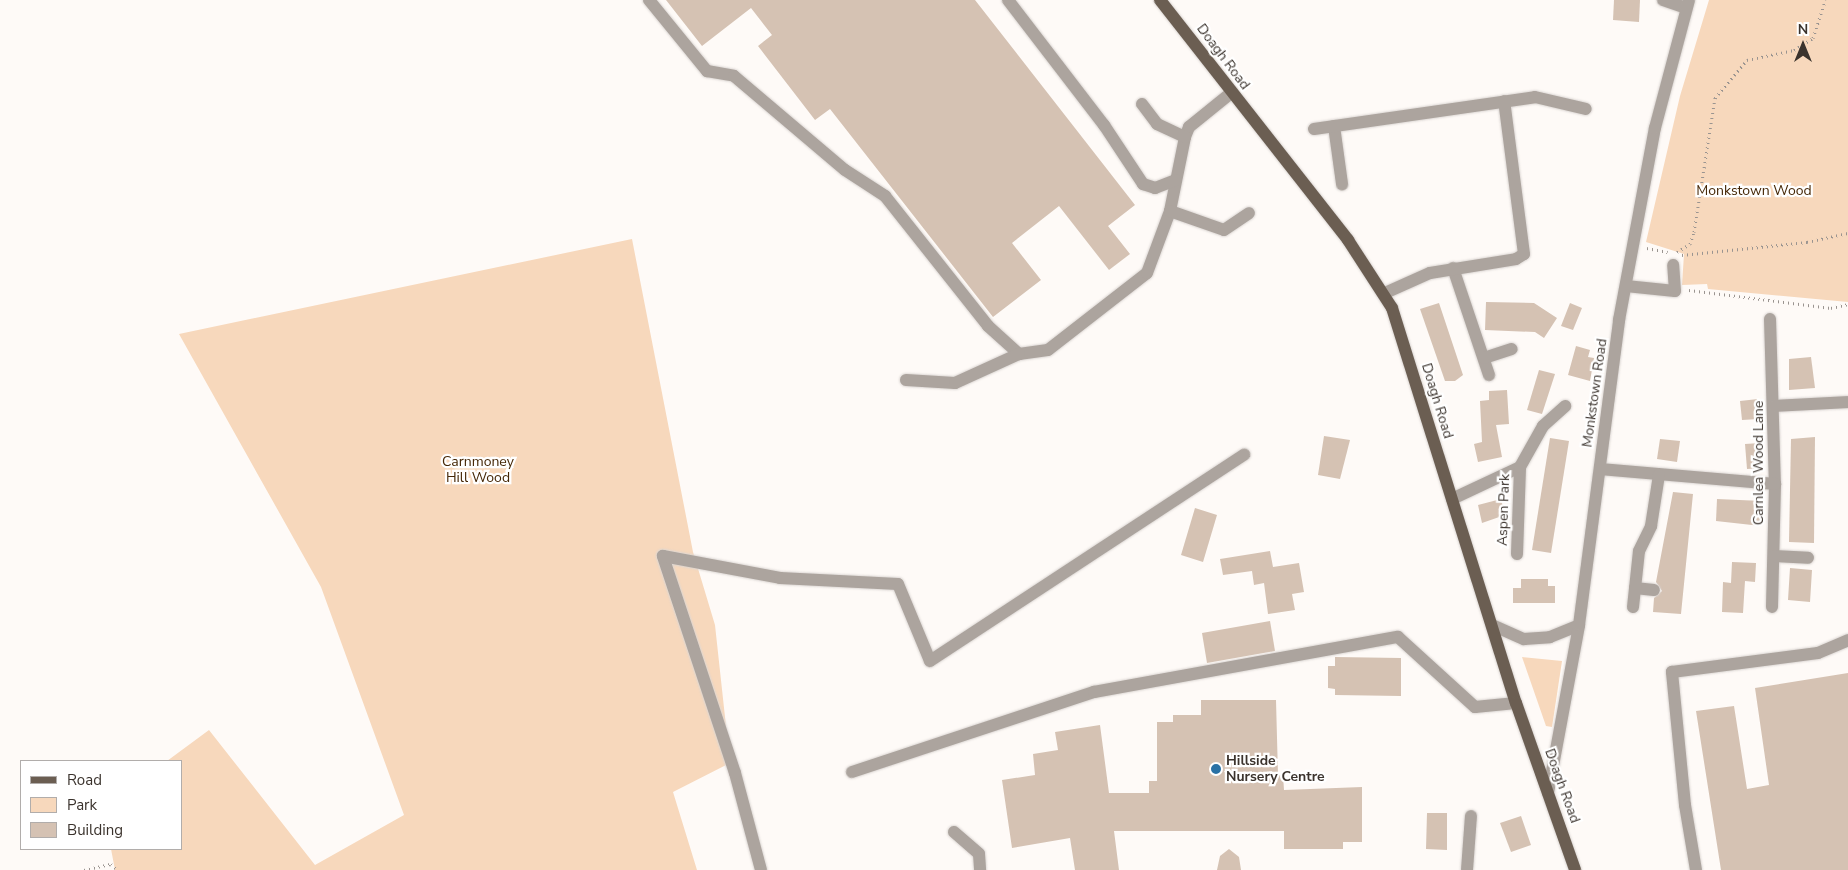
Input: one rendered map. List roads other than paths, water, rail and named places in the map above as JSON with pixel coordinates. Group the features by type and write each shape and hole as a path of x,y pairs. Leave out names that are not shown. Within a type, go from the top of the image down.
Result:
{"main road":[{"name":"Doagh Road","path":"1160,0 1384,293 1452,499 1516,703 1575,870"}],"street":[{"path":"649,0 707,71 734,76 845,170 885,196 988,326 1019,354"},
{"path":"1008,0 1104,125 1143,184 1155,188 1176,180"},
{"path":"1663,0 1687,4"},
{"name":"Monkstown Road","path":"1548,793 1579,625 1633,246 1655,128 1687,4"},
{"path":"906,380 955,384 1019,354 1048,350 1147,274 1170,212 1185,137 1202,115 1231,93"},
{"path":"1314,130 1535,97 1586,109"},
{"path":"1384,293 1453,268 1516,259 1526,247 1504,101"},
{"path":"1142,104 1158,124 1185,137"},
{"path":"1334,126 1342,184"},
{"path":"1170,212 1224,230 1249,213"},
{"path":"1626,286 1676,290 1674,259"},
{"path":"1453,268 1489,376"},
{"name":"Carnlea Wood Lane","path":"1770,319 1775,484 1772,607"},
{"path":"1484,358 1512,349"},
{"path":"1774,406 1848,402"},
{"name":"Aspen Park","path":"1517,554 1520,466 1543,426 1564,406"},
{"path":"761,870 735,773 663,556 780,578 898,584 930,661 1244,455"},
{"name":"Aspen Park","path":"1452,499 1520,466"},
{"path":"1600,469 1775,484"},
{"path":"1633,607 1639,551 1651,526 1659,474"},
{"path":"1774,556 1808,558"},
{"path":"1635,588 1654,590"},
{"path":"1492,625 1524,639 1550,637 1579,625"},
{"path":"852,772 1094,692 1398,637 1475,707 1516,703"},
{"path":"1696,870 1684,805 1672,672 1818,653 1848,640"},
{"path":"1467,870 1471,816"},
{"path":"954,832 979,854 980,870"}],"place":[{"name":"Hillside Nursery Centre","path":"1216,769"}],"park label":[{"name":"Monkstown Wood","path":"1754,191"},
{"name":"Carnmoney Hill Wood","path":"478,470"}]}
